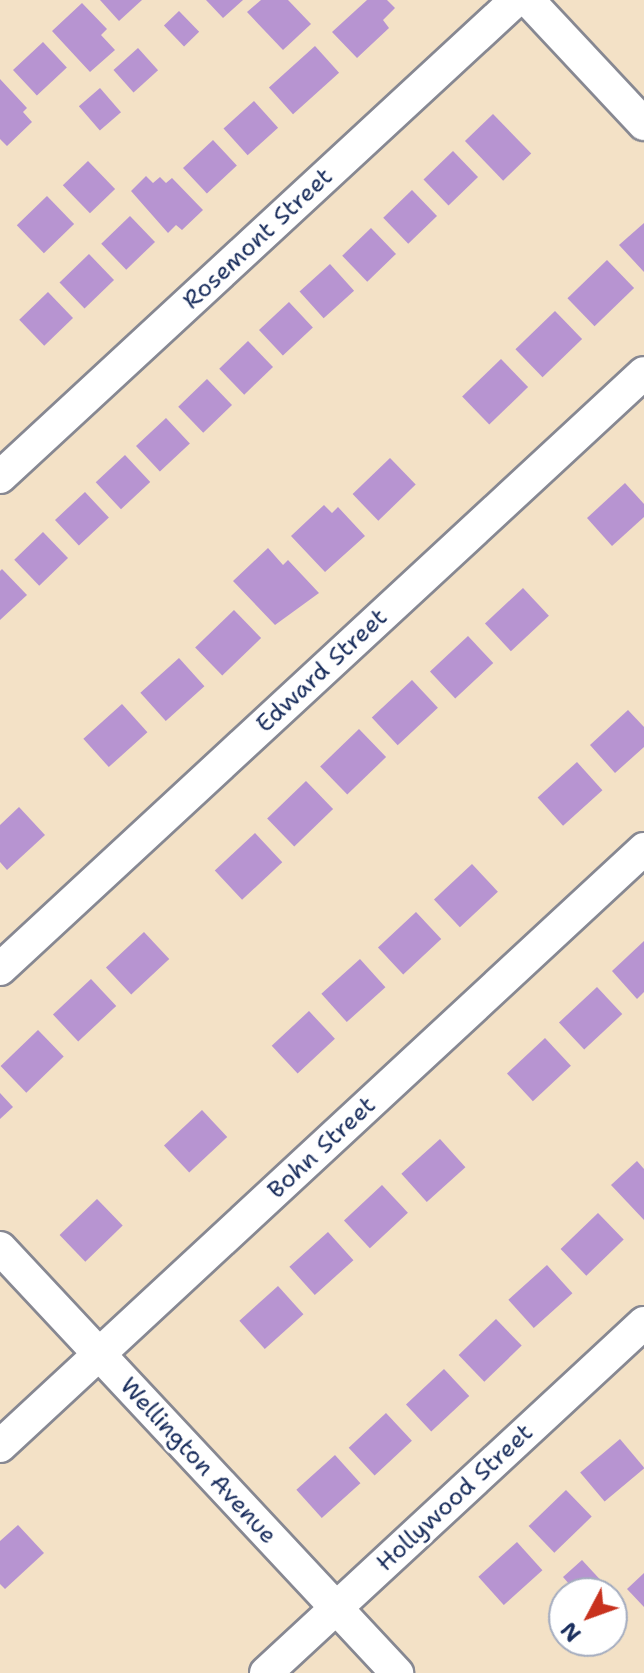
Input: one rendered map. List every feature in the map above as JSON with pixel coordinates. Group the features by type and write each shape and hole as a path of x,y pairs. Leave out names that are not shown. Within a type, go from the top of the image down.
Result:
{"street":[{"name":"Rosemont Street","path":"0,477 516,0"},
{"path":"528,0 644,124"},
{"name":"Edward Street","path":"0,969 644,373"},
{"name":"Bohn Street","path":"0,1446 644,849"},
{"name":"Wellington Avenue","path":"0,1248 397,1673"},
{"name":"Hollywood Street","path":"266,1673 644,1323"}],"building":[{"path":"100,0 142,0 119,21"},
{"path":"206,0 243,0 223,18"},
{"path":"261,0 288,0 311,24 283,50 247,12"},
{"path":"367,0 387,0 395,8 383,20 389,28 357,58 332,32"},
{"path":"82,3 107,29 101,35 115,50 90,72 52,31"},
{"path":"179,11 199,32 184,46 164,26"},
{"path":"43,42 67,68 37,96 13,70"},
{"path":"315,46 339,73 293,114 269,87"},
{"path":"138,48 158,70 134,92 113,70"},
{"path":"0,79 27,108 23,112 32,122 7,146 0,139"},
{"path":"100,88 121,112 100,131 79,106"},
{"path":"254,101 278,128 248,155 224,128"},
{"path":"493,114 531,154 503,181 465,141"},
{"path":"213,140 237,166 207,194 183,168"},
{"path":"453,151 478,177 449,205 424,179"},
{"path":"88,161 115,189 90,213 63,185"},
{"path":"146,176 153,183 160,177 166,183 172,178 203,210 182,230 176,225 168,233 131,191"},
{"path":"412,190 437,216 408,244 383,218"},
{"path":"47,196 74,224 44,253 17,225"},
{"path":"130,216 155,242 126,270 101,244"},
{"path":"644,223 644,272 619,245"},
{"path":"371,228 396,254 367,282 342,256"},
{"path":"89,254 114,280 85,308 60,282"},
{"path":"607,260 634,288 595,326 567,298"},
{"path":"330,264 354,291 324,318 300,291"},
{"path":"48,292 73,318 44,346 19,320"},
{"path":"289,302 313,328 283,356 259,330"},
{"path":"555,311 582,339 543,377 515,349"},
{"path":"248,341 273,367 244,395 219,369"},
{"path":"501,359 528,387 489,425 462,397"},
{"path":"207,379 232,405 203,433 178,407"},
{"path":"166,418 190,444 160,472 136,446"},
{"path":"125,455 150,482 121,509 96,482"},
{"path":"390,458 416,485 378,521 353,494"},
{"path":"625,483 644,504 644,517 612,546 587,518"},
{"path":"85,492 109,518 79,546 55,520"},
{"path":"324,505 332,513 338,507 365,536 325,572 291,536"},
{"path":"43,532 68,558 39,586 14,560"},
{"path":"268,548 283,565 288,560 319,593 275,625 233,581"},
{"path":"2,569 27,595 0,620 0,571"},
{"path":"523,588 549,616 511,651 485,623"},
{"path":"234,610 261,638 222,676 195,648"},
{"path":"468,636 493,663 455,699 430,671"},
{"path":"179,658 204,686 166,721 140,693"},
{"path":"412,680 438,708 398,745 372,718"},
{"path":"122,704 147,732 109,767 83,739"},
{"path":"628,710 644,727 644,747 615,773 590,745"},
{"path":"359,729 386,757 347,795 320,767"},
{"path":"577,762 602,790 563,826 538,797"},
{"path":"306,781 333,809 294,847 267,819"},
{"path":"19,807 45,835 7,870 0,862 0,825"},
{"path":"255,833 282,862 242,900 215,871"},
{"path":"472,864 498,892 460,927 434,899"},
{"path":"416,912 441,939 403,975 378,947"},
{"path":"144,932 169,959 131,995 106,967"},
{"path":"644,941 644,992 637,999 612,971"},
{"path":"360,959 385,987 347,1022 321,994"},
{"path":"91,979 116,1006 78,1042 53,1014"},
{"path":"597,987 622,1014 584,1050 559,1022"},
{"path":"309,1011 335,1039 298,1074 272,1046"},
{"path":"38,1030 64,1057 26,1093 1,1066"},
{"path":"545,1038 571,1066 533,1101 507,1073"},
{"path":"0,1093 13,1107 0,1119"},
{"path":"202,1110 227,1137 189,1173 164,1145"},
{"path":"440,1139 465,1167 427,1202 401,1174"},
{"path":"637,1161 644,1169 644,1220 611,1185"},
{"path":"382,1185 408,1213 370,1248 344,1220"},
{"path":"97,1199 123,1226 85,1262 60,1235"},
{"path":"598,1213 624,1240 586,1276 561,1249"},
{"path":"328,1232 353,1260 315,1295 289,1267"},
{"path":"547,1265 572,1293 534,1328 508,1300"},
{"path":"278,1286 303,1314 265,1349 239,1321"},
{"path":"496,1319 522,1346 484,1382 459,1355"},
{"path":"444,1369 469,1396 431,1432 406,1404"},
{"path":"386,1413 412,1441 375,1476 349,1448"},
{"path":"620,1439 644,1468 605,1502 580,1472"},
{"path":"335,1455 360,1483 322,1518 296,1490"},
{"path":"566,1490 592,1517 554,1553 529,1526"},
{"path":"18,1525 44,1553 5,1589 0,1584 0,1541"},
{"path":"517,1542 542,1570 504,1605 478,1577"},
{"path":"582,1560 598,1577 563,1577"},
{"path":"644,1573 644,1607 628,1590"}]}
